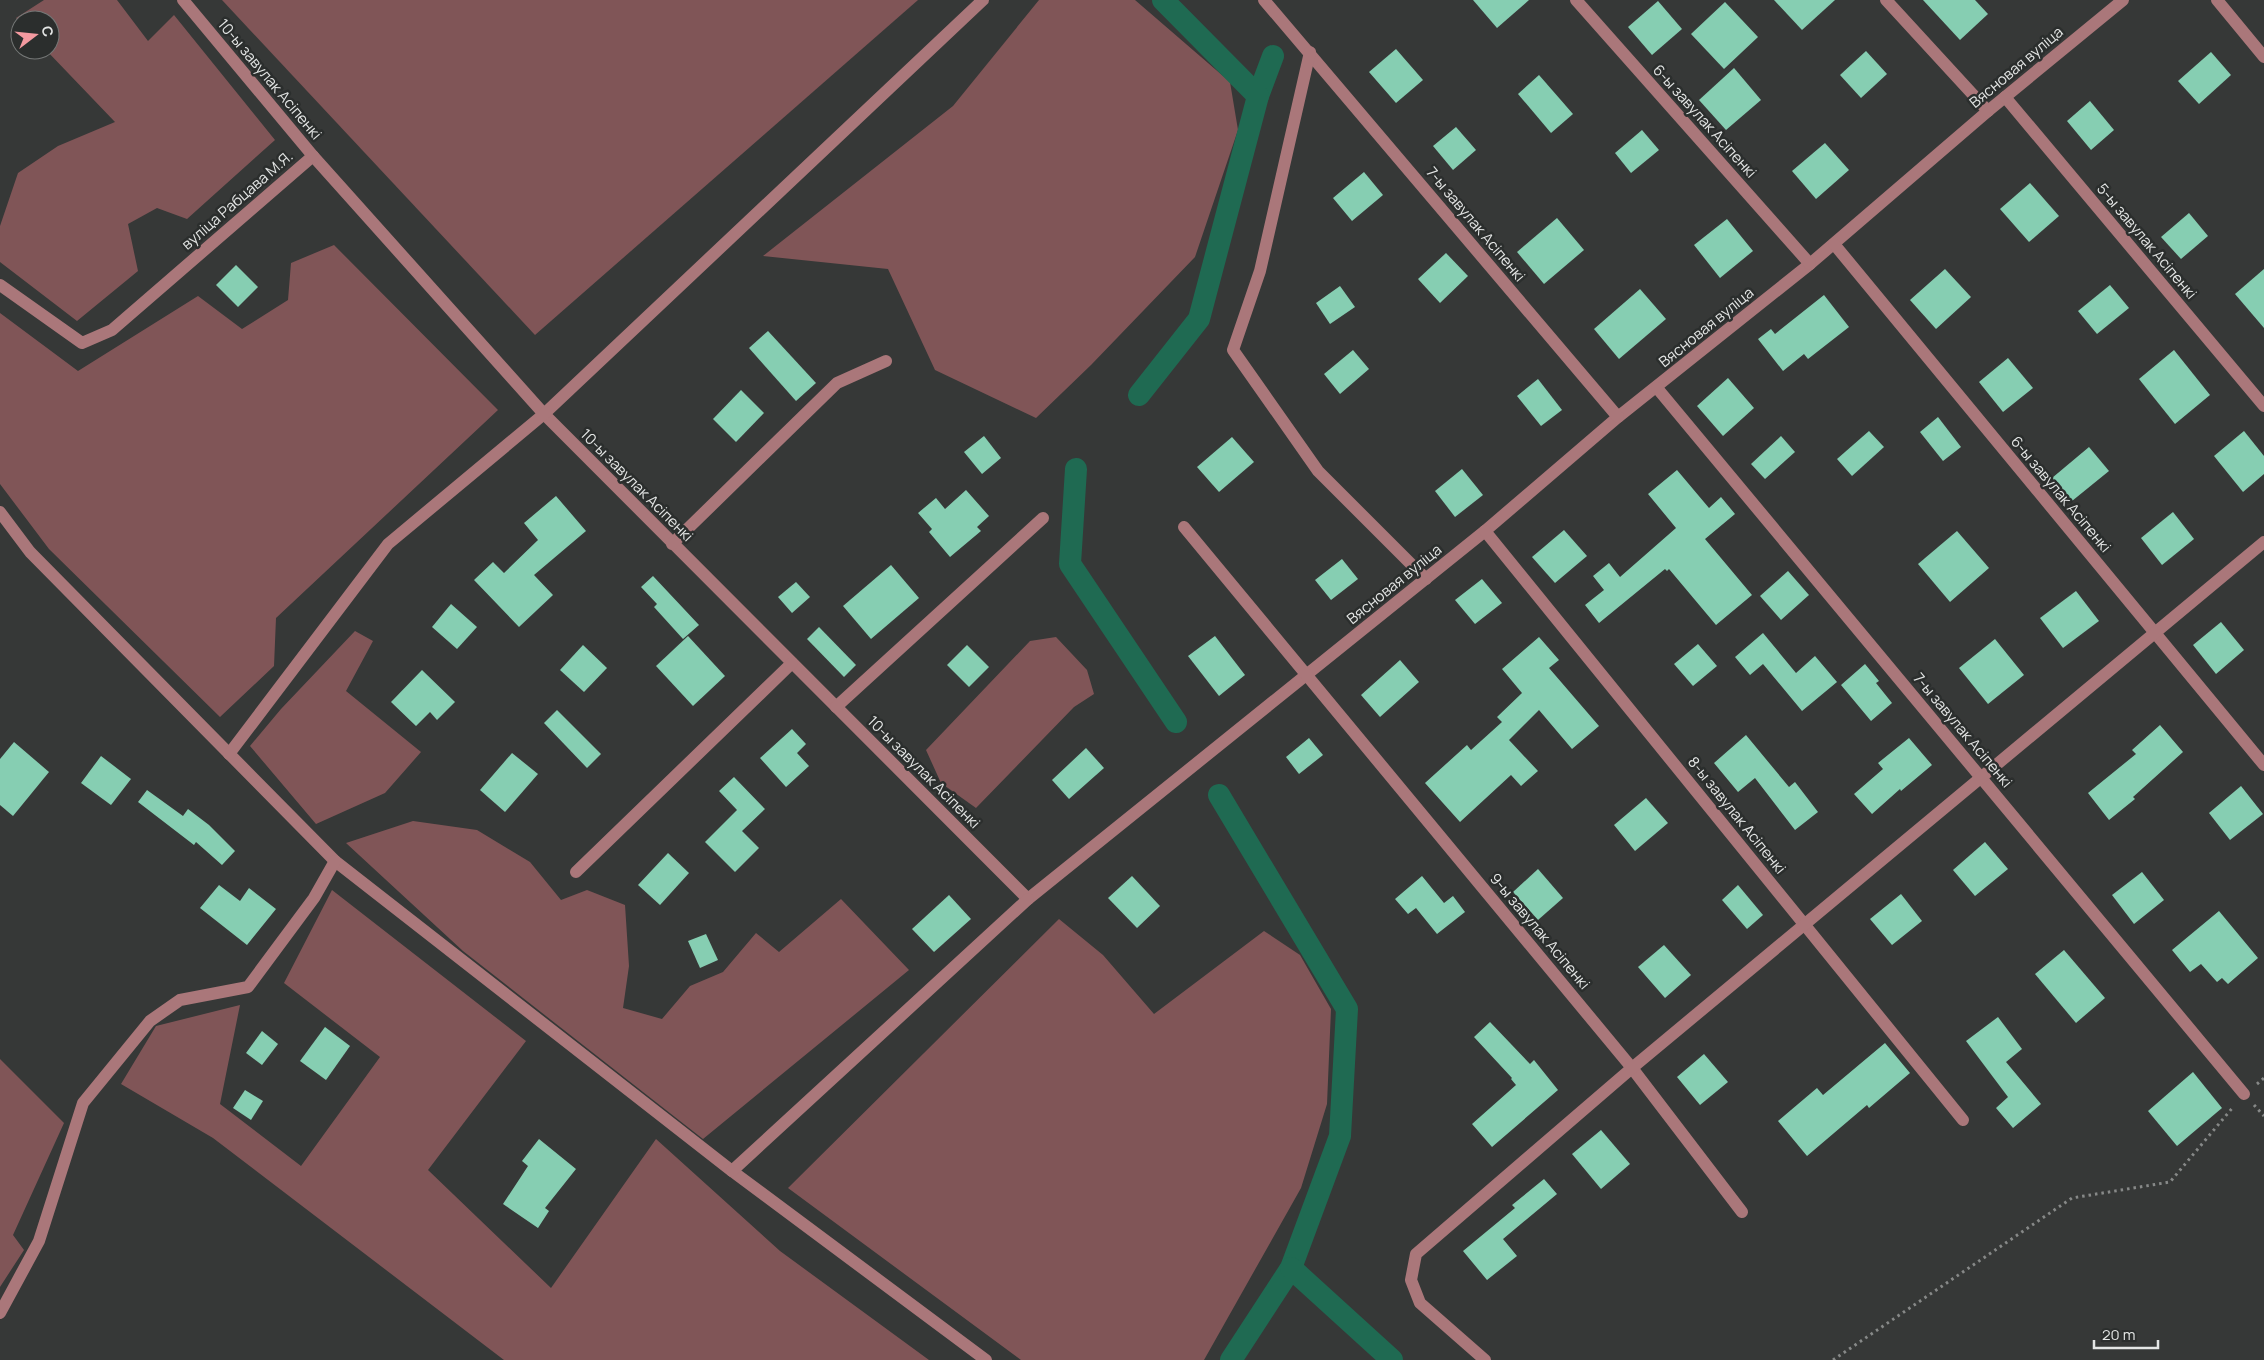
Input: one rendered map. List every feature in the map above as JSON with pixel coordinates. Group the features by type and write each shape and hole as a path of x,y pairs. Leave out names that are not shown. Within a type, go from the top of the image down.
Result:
{"street":[{"name":"10-ы завулак Асіпенкі","path":"183,0 313,156"},
{"path":"229,754 388,544 544,414 983,0"},
{"name":"7-ы завулак Асіпенкі","path":"1264,0 1618,418"},
{"name":"6-ы завулак Асіпенкі","path":"1576,0 1810,264"},
{"path":"1886,0 1988,111"},
{"name":"Вясновая вуліца","path":"1308,675 1484,532 1618,418 1810,264 1988,111 2122,0"},
{"path":"2217,0 2264,57"},
{"path":"1310,52 1260,271 1233,350 1318,471 1426,579"},
{"name":"5-ы завулак Асіпенкі","path":"2005,97 2264,406"},
{"name":"вуліца Рабцава М.Я.","path":"0,285 82,343 112,330 313,156 544,414"},
{"name":"6-ы завулак Асіпенкі","path":"1834,244 2264,765"},
{"path":"672,544 837,383 886,361"},
{"name":"7-ы завулак Асіпенкі","path":"1657,388 2244,1094"},
{"name":"10-ы завулак Асіпенкі","path":"544,414 1028,899"},
{"path":"0,512 30,552 335,860 732,1171 986,1360"},
{"path":"836,707 1043,518"},
{"name":"9-ы завулак Асіпенкі","path":"1184,527 1632,1068 1742,1212"},
{"name":"8-ы завулак Асіпенкі","path":"1484,532 1963,1120"},
{"path":"1485,1360 1420,1303 1410,1280 1416,1254 1632,1068 1980,776 2264,542"},
{"path":"576,872 792,663"},
{"path":"732,1171 1028,899 1308,675"},
{"path":"0,1312 39,1240 83,1103 150,1021 172,1005 180,1000 248,987 314,898 335,860"}],"path":[{"path":"1833,1360 2072,1198 2170,1182 2244,1094 2264,1116"}],"shaded area":[{"path":"44,0 117,0 148,41 174,15 275,140 187,219 157,208 128,224 138,271 77,321 0,262 0,226 18,173 58,146 115,122 56,60 60,60 60,10 28,10"},
{"path":"222,0 918,0 535,335"},
{"path":"1039,0 1135,0 1230,82 1238,130 1195,257 1091,365 1036,418 935,370 888,269 763,256 953,106"},
{"path":"334,245 498,410 276,618 274,666 220,717 49,549 0,484 0,313 78,371 198,296 242,329 288,300 291,263"},
{"path":"355,631 373,641 346,691 421,752 385,793 316,824 250,746 281,709"},
{"path":"1056,637 1087,670 1094,694 1074,707 976,808 941,783 926,750 1030,641"},
{"path":"413,821 477,830 530,862 561,900 587,890 625,905 629,966 623,1008 662,1019 690,986 723,972 756,933 779,952 841,899 909,970 703,1139 463,951 346,843"},
{"path":"332,890 526,1041 428,1170 551,1288 656,1139 780,1251 929,1360 504,1360 213,1138 121,1084 156,1026 240,1005 220,1104 301,1166 380,1057 284,983"},
{"path":"1059,919 1103,955 1154,1014 1264,931 1300,955 1331,1009 1327,1104 1301,1188 1204,1360 1021,1360 788,1188"},
{"path":"0,1059 64,1123 13,1235 24,1250 0,1287"}],"building":[{"path":"1473,0 1529,0 1497,28"},
{"path":"1774,0 1835,0 1802,30"},
{"path":"1923,0 1975,0 1988,14 1960,40"},
{"path":"1658,1 1682,29 1652,55 1628,27"},
{"path":"1725,2 1758,37 1724,69 1691,34"},
{"path":"1396,49 1423,80 1396,103 1369,72"},
{"path":"1866,51 1887,74 1861,98 1840,75"},
{"path":"2211,52 2231,75 2199,104 2178,81"},
{"path":"1734,68 1761,100 1726,130 1699,100"},
{"path":"1539,75 1573,114 1551,133 1518,94"},
{"path":"2090,101 2114,130 2091,150 2067,121"},
{"path":"1456,127 1476,150 1453,170 1433,146"},
{"path":"1642,130 1659,150 1631,173 1615,153"},
{"path":"1825,143 1849,170 1816,199 1792,171"},
{"path":"1364,172 1383,195 1352,221 1333,198"},
{"path":"2030,183 2059,216 2029,242 2000,209"},
{"path":"2189,213 2208,236 2181,259 2161,237"},
{"path":"1557,218 1584,250 1544,284 1517,252"},
{"path":"1727,219 1753,251 1720,278 1694,245"},
{"path":"1446,253 1468,276 1440,303 1418,279"},
{"path":"236,265 258,287 238,307 216,285"},
{"path":"1945,269 1971,297 1936,329 1910,300"},
{"path":"2264,269 2264,328 2235,294"},
{"path":"2110,285 2129,308 2097,334 2078,311"},
{"path":"1340,286 1355,307 1330,324 1316,303"},
{"path":"1640,289 1666,319 1619,359 1594,329"},
{"path":"1824,295 1849,327 1808,359 1804,354 1783,371 1758,339 1771,329 1775,334"},
{"path":"768,331 816,383 796,401 749,348"},
{"path":"1353,350 1369,369 1340,394 1324,374"},
{"path":"2174,350 2210,395 2175,424 2139,379"},
{"path":"2008,358 2033,388 2003,412 1979,382"},
{"path":"1728,378 1754,408 1723,436 1697,406"},
{"path":"1538,379 1562,410 1541,426 1517,396"},
{"path":"741,390 764,413 736,442 713,419"},
{"path":"1938,417 1961,447 1943,461 1920,432"},
{"path":"1869,431 1884,447 1852,476 1837,459"},
{"path":"2244,431 2264,456 2264,474 2243,492 2214,456"},
{"path":"984,436 1001,458 982,474 964,452"},
{"path":"1781,436 1795,452 1765,479 1751,464"},
{"path":"1232,437 1254,462 1219,492 1197,467"},
{"path":"2089,447 2109,471 2072,501 2052,478"},
{"path":"1462,469 1483,495 1455,517 1435,491"},
{"path":"1677,470 1709,508 1721,497 1735,514 1705,539 1752,595 1716,625 1669,569 1667,571 1665,569 1599,623 1585,605 1604,590 1593,576 1609,563 1620,577 1676,528 1648,494"},
{"path":"966,490 989,516 977,527 981,531 950,557 929,532 932,529 918,513 936,498 945,509"},
{"path":"556,496 586,531 534,575 553,595 519,627 474,580 493,562 504,573 538,540 524,523"},
{"path":"2173,512 2194,539 2162,565 2141,538"},
{"path":"1564,530 1587,556 1555,583 1532,557"},
{"path":"1957,531 1989,568 1950,602 1918,564"},
{"path":"1342,559 1358,579 1331,600 1315,580"},
{"path":"891,565 919,598 871,639 843,606"},
{"path":"1788,571 1809,595 1781,620 1760,596"},
{"path":"653,576 699,625 683,639 654,607 657,604 641,587"},
{"path":"1482,579 1502,603 1475,624 1455,600"},
{"path":"796,582 810,597 792,613 778,597"},
{"path":"2076,591 2099,621 2063,648 2040,618"},
{"path":"451,604 477,627 457,649 432,627"},
{"path":"2221,622 2244,650 2216,674 2193,645"},
{"path":"819,627 856,665 844,677 807,639"},
{"path":"1763,633 1796,673 1815,656 1837,682 1802,711 1763,664 1750,675 1735,657"},
{"path":"688,636 725,676 693,706 656,666"},
{"path":"1215,636 1245,675 1219,696 1188,656"},
{"path":"1539,637 1559,660 1549,668 1599,726 1572,749 1539,710 1509,740 1538,771 1521,786 1511,775 1460,822 1425,783 1467,745 1471,750 1502,722 1497,717 1522,693 1502,669"},
{"path":"1995,639 2024,675 1988,704 1959,668"},
{"path":"1698,644 1717,666 1693,686 1674,664"},
{"path":"583,645 607,668 584,692 560,670"},
{"path":"967,645 989,667 969,687 947,665"},
{"path":"1400,660 1419,682 1380,717 1361,695"},
{"path":"1865,664 1879,681 1876,683 1892,703 1871,721 1841,685"},
{"path":"422,670 455,702 437,720 430,712 416,726 391,702"},
{"path":"557,710 601,754 587,768 544,723"},
{"path":"2160,725 2183,752 2133,797 2135,799 2109,820 2088,793 2136,754 2132,750"},
{"path":"792,729 806,744 797,753 809,766 786,787 760,758"},
{"path":"1746,735 1789,787 1795,782 1818,812 1795,830 1755,778 1738,792 1714,763"},
{"path":"1309,738 1323,755 1299,774 1286,757"},
{"path":"1909,738 1932,765 1901,791 1900,789 1872,814 1854,794 1883,769 1878,763"},
{"path":"14,742 49,772 13,816 0,805 0,759"},
{"path":"1086,748 1104,768 1069,799 1052,780"},
{"path":"512,753 538,774 505,812 480,790"},
{"path":"101,756 131,779 111,805 81,783"},
{"path":"734,777 765,809 742,831 759,848 735,872 705,842 737,810 719,791"},
{"path":"2241,786 2263,814 2230,840 2209,813"},
{"path":"147,790 183,816 188,809 209,825 235,851 222,865 196,842 194,845 138,802"},
{"path":"1646,798 1668,823 1635,851 1614,825"},
{"path":"1985,842 2008,869 1975,896 1953,870"},
{"path":"668,853 689,873 660,905 638,885"},
{"path":"1538,869 1563,898 1538,920 1513,892"},
{"path":"2142,872 2164,900 2134,924 2112,895"},
{"path":"1132,876 1160,906 1137,928 1108,898"},
{"path":"1422,876 1444,903 1453,896 1465,912 1437,934 1416,908 1408,914 1395,899"},
{"path":"219,885 240,901 249,888 276,909 247,945 200,908"},
{"path":"1738,885 1763,915 1747,929 1722,900"},
{"path":"1901,894 1922,921 1892,945 1870,919"},
{"path":"949,895 971,919 934,952 912,929"},
{"path":"2219,911 2258,958 2228,984 2222,978 2217,982 2201,964 2190,972 2172,950"},
{"path":"706,934 718,960 700,968 688,941"},
{"path":"1664,945 1691,975 1665,998 1638,967"},
{"path":"2064,950 2105,998 2076,1023 2035,974"},
{"path":"1998,1017 2022,1049 2006,1062 2041,1104 2013,1128 1996,1108 2008,1097 1966,1041"},
{"path":"1490,1022 1530,1064 1534,1060 1558,1090 1492,1147 1472,1124 1516,1085 1512,1078 1474,1037"},
{"path":"325,1027 350,1046 326,1080 300,1061"},
{"path":"262,1031 278,1044 262,1065 246,1053"},
{"path":"1885,1043 1910,1073 1869,1108 1867,1105 1807,1156 1778,1121 1817,1088 1823,1095"},
{"path":"1704,1054 1728,1082 1700,1105 1677,1077"},
{"path":"2193,1072 2222,1108 2177,1146 2148,1111"},
{"path":"245,1090 263,1101 251,1120 233,1108"},
{"path":"1601,1130 1630,1164 1601,1189 1572,1154"},
{"path":"539,1139 576,1169 545,1208 549,1211 538,1228 503,1204 528,1166 522,1161"},
{"path":"1544,1179 1557,1194 1503,1239 1517,1256 1487,1280 1463,1251 1515,1208 1512,1205"}],"waterway":[{"path":"1139,395 1199,319 1258,96 1163,0"},
{"path":"1258,96 1273,56"},
{"path":"1076,469 1070,564 1176,722"},
{"path":"1219,795 1347,1009 1340,1136 1291,1268 1231,1360"},
{"path":"1291,1268 1392,1360"}]}
